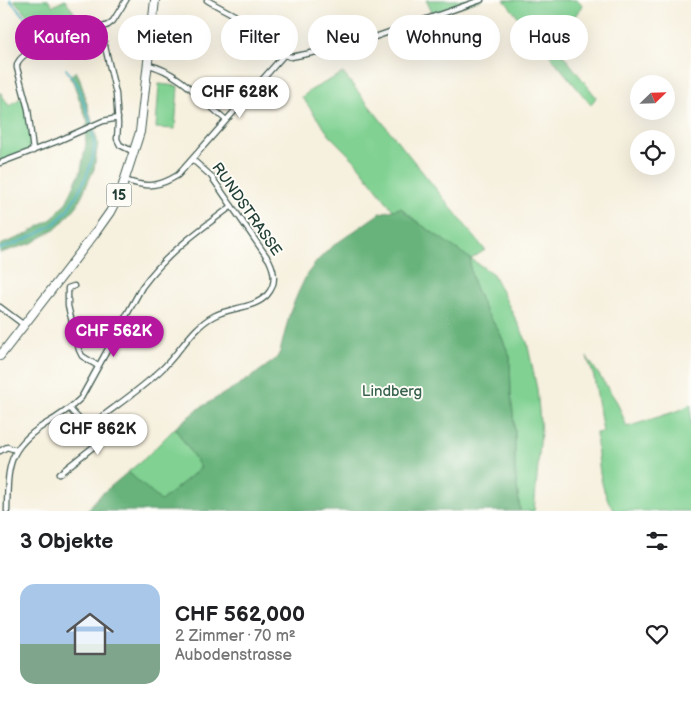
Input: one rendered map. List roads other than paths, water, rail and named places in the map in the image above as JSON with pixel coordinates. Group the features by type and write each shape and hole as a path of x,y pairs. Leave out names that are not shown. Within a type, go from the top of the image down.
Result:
{"main road":[{"name":"15","path":"0,356 102,224 116,201 135,152 141,127 155,0"}],"street":[{"path":"108,26 126,0"},
{"path":"207,0 233,15"},
{"path":"298,56 352,45 481,0"},
{"path":"108,56 114,80 118,118 116,139 120,145 135,152"},
{"path":"18,60 16,64 28,109 33,150"},
{"path":"125,180 140,186 166,183 178,176 280,60"},
{"path":"149,65 173,76 226,120"},
{"path":"0,163 103,121 118,118"},
{"name":"RUNDSTRASSE","path":"95,422 161,370 194,331 205,321 222,312 260,301 271,290 274,270 269,260 211,176 193,160"},
{"path":"7,511 9,470 16,450 28,436 70,409 81,398 142,287 154,271 169,255 232,206"},
{"path":"74,286 68,288 68,306 79,350 82,356 98,366"},
{"path":"0,307 24,325"},
{"path":"58,474 97,444 100,433 95,422 79,420 70,409"},
{"path":"0,451 7,447 16,450"}],"waterway":[{"path":"10,0 23,15"},
{"path":"66,69 78,86 91,123"},
{"path":"0,249 40,233 59,219 73,202 85,179 92,158 94,147 92,130"}],"park label":[{"name":"Lindberg","path":"392,391"}]}
